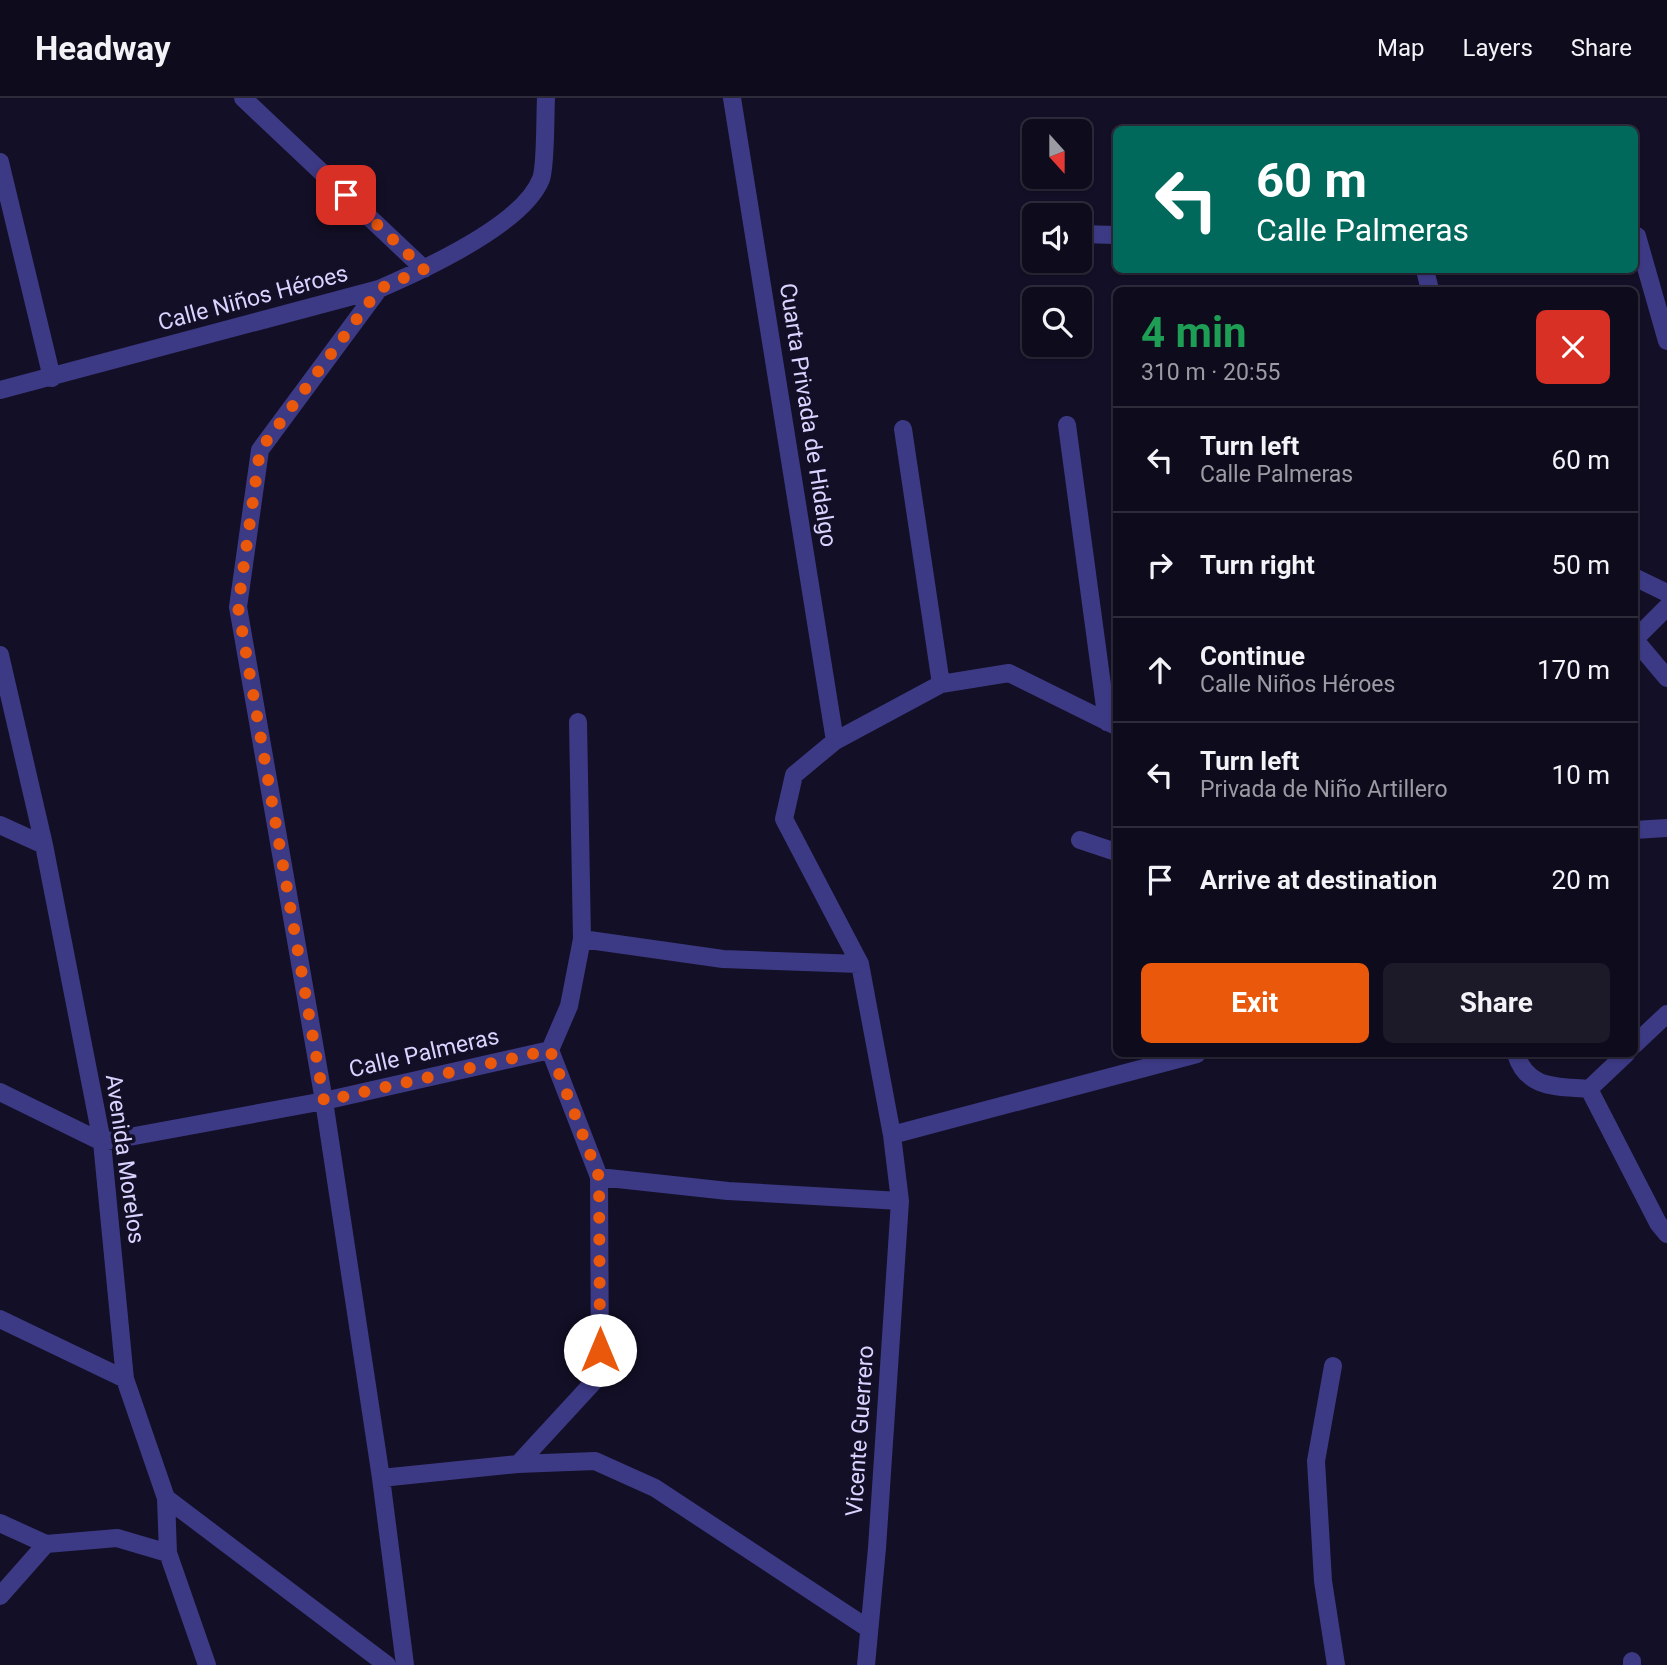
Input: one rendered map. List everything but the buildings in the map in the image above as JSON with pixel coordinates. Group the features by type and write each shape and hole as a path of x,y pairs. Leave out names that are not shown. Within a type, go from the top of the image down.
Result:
{"street":[{"path":"243,98 424,269"},
{"name":"Calle Niños Héroes","path":"0,390 379,289 424,269 507,221 525,201 541,178 546,98"},
{"name":"Cuarta Privada de Hidalgo","path":"732,98 835,741"},
{"path":"0,162 52,378"},
{"path":"1092,234 1113,235"},
{"path":"1638,240 1667,341"},
{"path":"379,289 260,450 238,607 324,1101 381,1478 405,1665"},
{"path":"1067,425 1112,724"},
{"path":"903,429 941,684"},
{"path":"1638,580 1667,593"},
{"path":"1638,637 1667,607"},
{"path":"1638,644 1667,678"},
{"name":"Avenida Morelos","path":"0,656 44,845 102,1142 125,1379 166,1498 168,1553 207,1665"},
{"name":"Vicente Guerrero","path":"866,1665 877,1548 900,1201 892,1135 860,964 784,819 794,775 835,741 941,684 1009,673 1112,724"},
{"path":"518,1464 600,1375 599,1177 550,1050 569,1006 582,939 578,722"},
{"path":"0,825 44,845"},
{"path":"1638,831 1667,828"},
{"path":"1080,840 1113,851"},
{"path":"582,939 723,959 860,964"},
{"path":"1638,1041 1667,1014"},
{"name":"Calle Palmeras","path":"102,1142 324,1101 550,1050"},
{"path":"892,1135 1186,1057"},
{"path":"1517,1057 1520,1066 1542,1085 1589,1089 1623,1057"},
{"path":"1589,1089 1664,1224"},
{"path":"0,1092 102,1142"},
{"path":"599,1177 728,1191 900,1201"},
{"path":"0,1320 125,1379"},
{"path":"1334,1366 1316,1461 1323,1581 1336,1665"},
{"path":"381,1478 518,1464 595,1461 655,1488 869,1629"},
{"path":"166,1498 387,1665"},
{"path":"0,1523 46,1544 117,1538 168,1553"},
{"path":"0,1597 46,1544"}],"route":[{"path":"346,195 424,269 379,289 260,450 238,607 324,1101 550,1050 599,1177 600,1350"}]}
